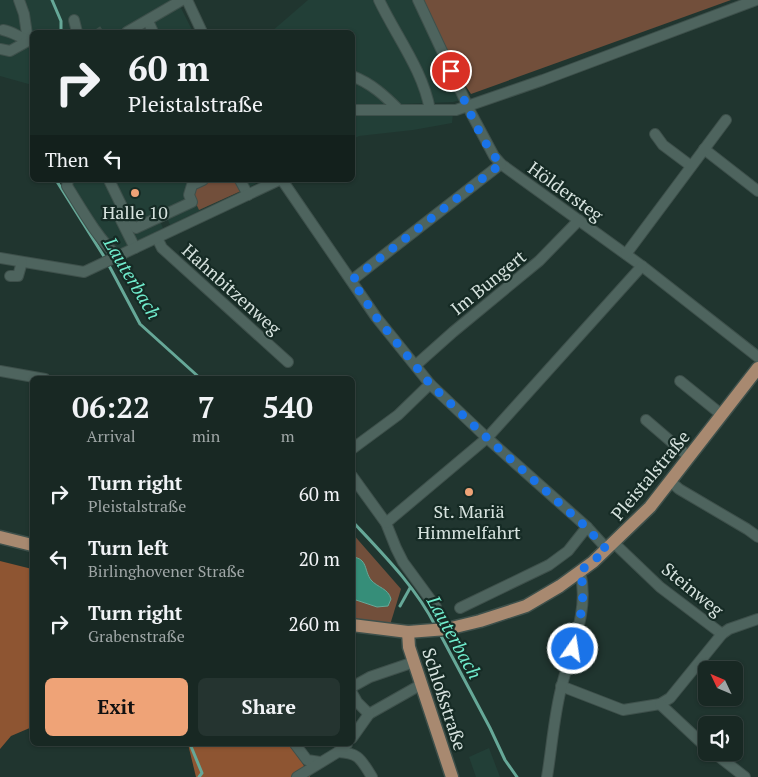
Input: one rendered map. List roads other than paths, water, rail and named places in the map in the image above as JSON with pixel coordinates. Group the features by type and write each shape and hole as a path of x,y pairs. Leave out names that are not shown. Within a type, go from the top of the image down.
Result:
{"main road":[{"name":"Pleistalstraße","path":"355,625 408,632 447,629 480,621 526,606 552,592 611,546 650,507 758,368"},
{"path":"0,537 30,544"},
{"name":"Schloßstraße","path":"408,632 409,647 452,777"}],"street":[{"path":"20,0 30,41"},
{"path":"131,30 182,0"},
{"path":"187,0 201,30"},
{"path":"379,0 388,21 417,72 427,94 430,110"},
{"name":"Höldersteg","path":"418,0 468,106 494,156 501,164 642,266 758,357"},
{"path":"355,110 456,110 543,80 756,0"},
{"path":"74,20 76,30"},
{"path":"148,21 153,30"},
{"path":"3,30 13,32 30,41"},
{"path":"0,49 10,51 30,41"},
{"path":"355,77 364,80 378,90 399,110"},
{"path":"626,254 726,120"},
{"path":"655,134 663,145 691,166"},
{"path":"704,149 758,191"},
{"path":"352,280 501,164"},
{"path":"68,182 67,186 105,243 110,260"},
{"path":"102,182 134,248"},
{"path":"110,182 133,228 192,202 189,195 192,185 199,182"},
{"path":"241,182 248,195"},
{"path":"0,258 84,272 277,182"},
{"name":"Steinweg","path":"282,182 376,317 430,384 487,438 586,527 722,634 729,629 758,619"},
{"path":"175,210 184,226"},
{"name":"Im Bungert","path":"416,365 539,261 579,220"},
{"name":"Hahnbitzenweg","path":"157,238 162,248 288,362"},
{"path":"10,276 18,276 22,262"},
{"path":"386,523 487,438 642,266"},
{"path":"0,371 30,376"},
{"path":"680,381 722,415"},
{"path":"355,447 398,415 430,384"},
{"path":"646,420 689,457"},
{"path":"355,480 386,523 399,555 436,607"},
{"path":"670,481 679,489 747,529 758,538"},
{"path":"460,608 549,565 568,550 586,527"},
{"path":"548,777 561,686 581,616 584,585 580,571"},
{"path":"561,686 623,710 660,704 670,698 722,634"},
{"path":"355,685 370,677 414,662"},
{"path":"355,734 370,714 422,684"},
{"path":"355,698 370,714"},
{"path":"660,704 698,740"},
{"path":"296,746 307,760 320,762"},
{"path":"297,777 338,752 344,746"},
{"path":"354,746 372,777"},
{"path":"338,752 351,753 361,759"},
{"path":"725,761 745,777"}],"waterway":[{"name":"Lauterbach","path":"52,0 61,21 61,30"},
{"name":"Lauterbach","path":"57,182 105,258 140,324 198,376"},
{"name":"Lauterbach","path":"355,524 409,584 436,627"},
{"path":"400,606 410,588"},
{"name":"Lauterbach","path":"439,632 505,760 517,777"},
{"path":"191,746 202,773 199,777"}],"place":[{"name":"Halle 10","path":"135,193"},
{"name":"St. Mariä Himmelfahrt","path":"469,492"}]}
